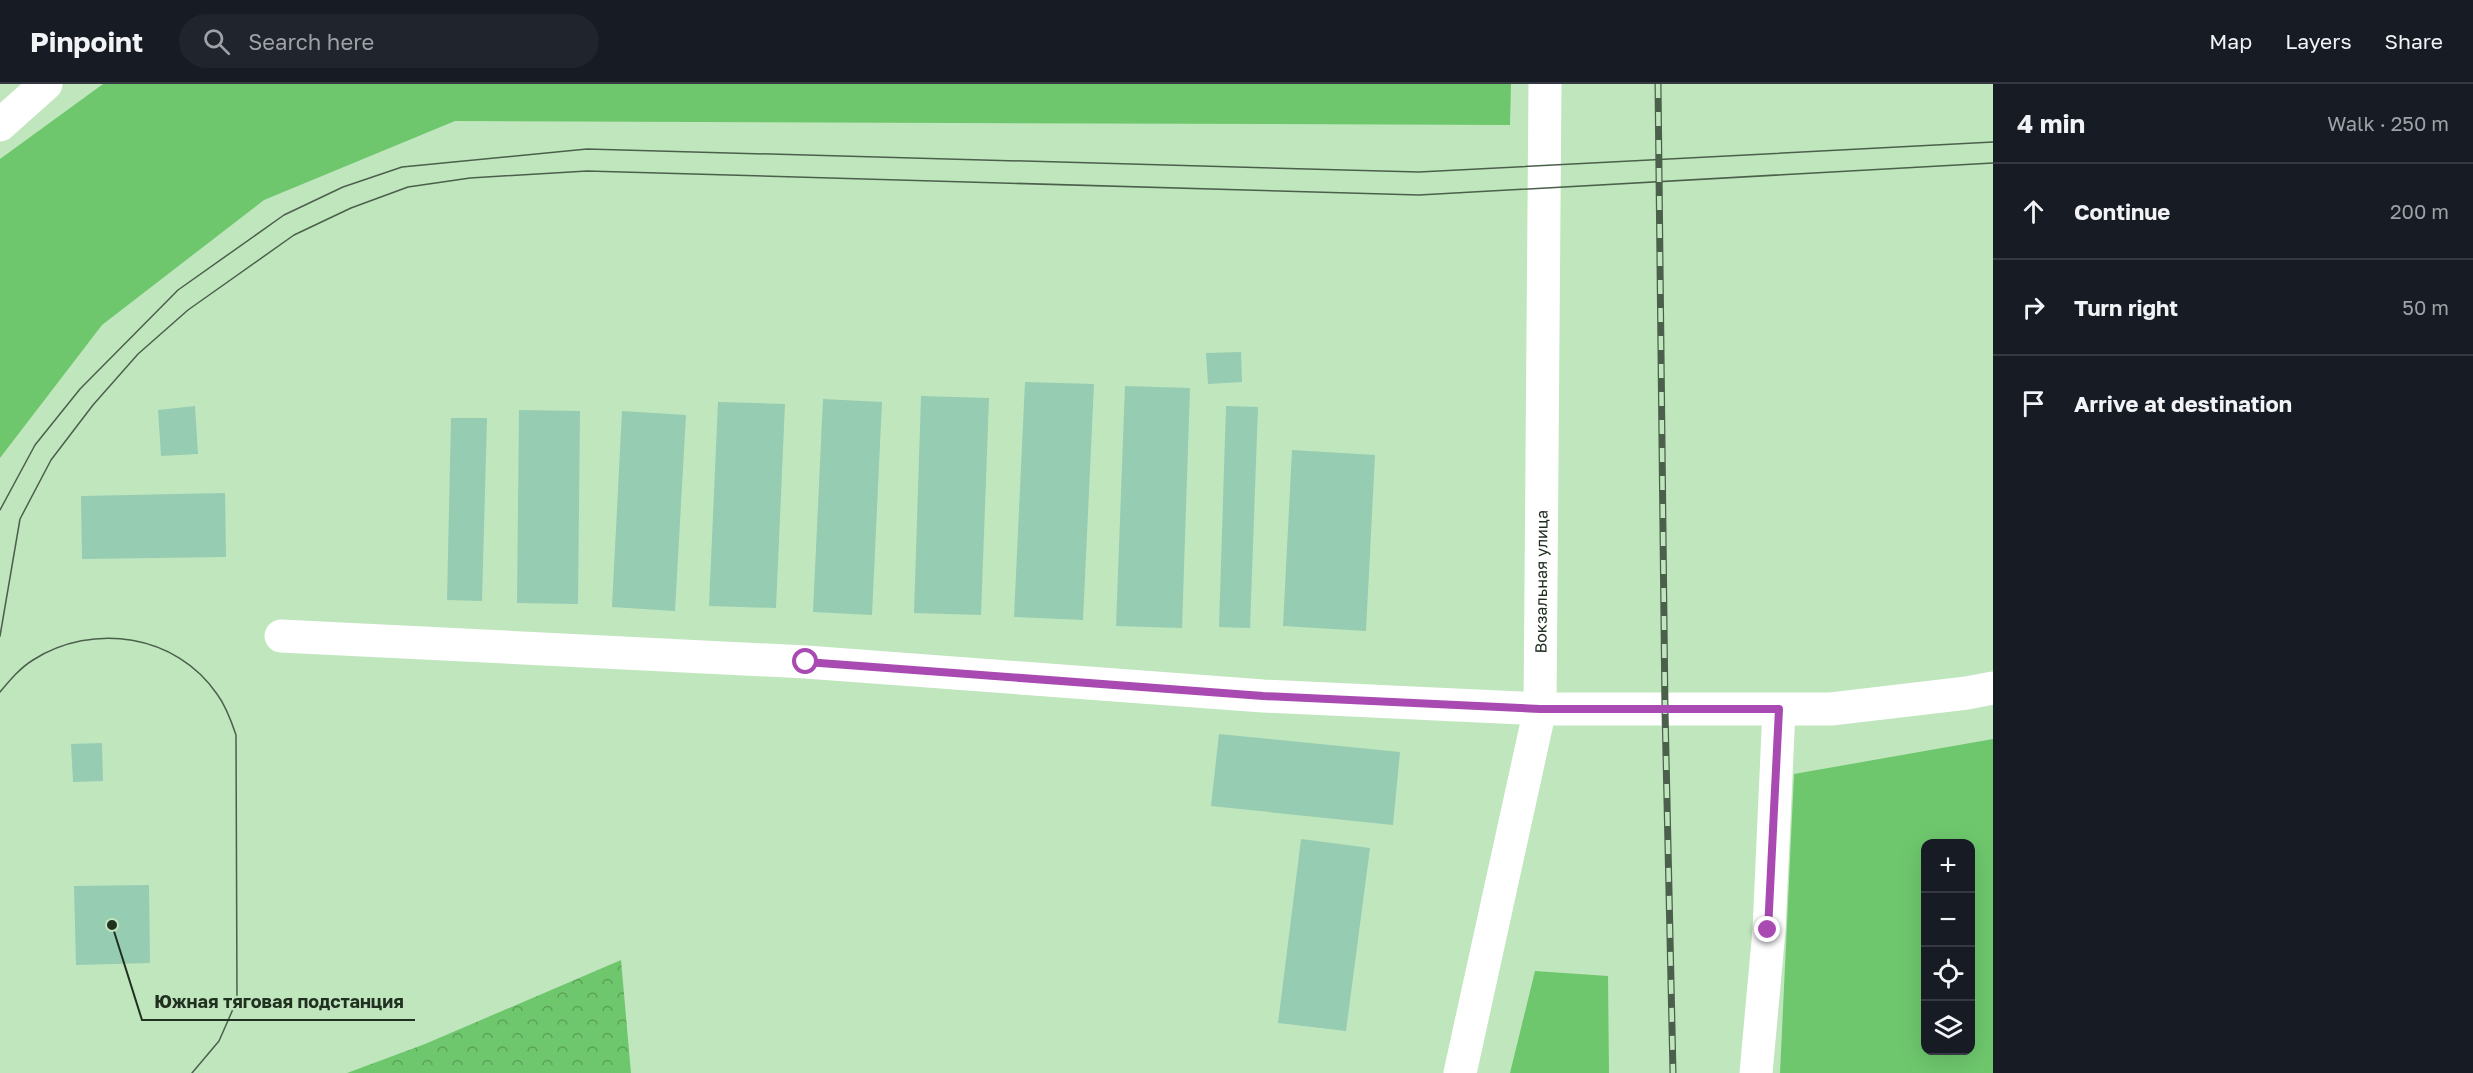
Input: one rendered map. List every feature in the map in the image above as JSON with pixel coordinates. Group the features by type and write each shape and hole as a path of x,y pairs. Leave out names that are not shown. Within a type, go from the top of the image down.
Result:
{"main road":[{"path":"0,125 46,84"},
{"name":"Вокзальная улица","path":"1460,1073 1540,709 1545,84"},
{"path":"281,636 806,662 1263,696 1540,709 1831,709 1993,688"},
{"path":"1756,1073 1768,930 1779,709"}],"green space":[{"path":"103,84 1511,84 1510,125 455,121 264,200 102,325 0,458 0,159"},
{"path":"1993,739 1993,1073 1780,1073 1794,774"},
{"path":"621,960 631,1073 347,1073 425,1044"},
{"path":"1535,971 1608,976 1609,1073 1510,1073"}],"building":[{"path":"1241,352 1242,382 1208,384 1206,353"},
{"path":"1025,382 1094,384 1083,620 1014,617"},
{"path":"1125,386 1190,388 1182,628 1116,626"},
{"path":"921,396 989,398 981,615 914,613"},
{"path":"823,399 882,402 872,615 813,612"},
{"path":"718,402 785,404 776,608 709,606"},
{"path":"195,406 198,454 161,456 158,410"},
{"path":"1226,406 1258,407 1250,628 1219,627"},
{"path":"519,410 580,411 578,604 517,603"},
{"path":"622,411 686,415 675,611 612,607"},
{"path":"451,418 487,418 482,601 447,600"},
{"path":"1292,450 1375,455 1366,631 1283,626"},
{"path":"225,493 226,557 82,559 81,496"},
{"path":"1219,734 1400,752 1393,825 1211,806"},
{"path":"102,743 103,781 73,782 71,744"},
{"path":"1301,839 1370,848 1346,1031 1278,1023"},
{"path":"149,885 150,963 76,965 74,886"}],"tram line":[{"path":"0,510 35,445 80,389 178,290 284,215 343,187 402,167 587,149 1419,172 1993,142"},
{"path":"0,636 20,519 51,460 93,405 138,354 188,310 294,235 351,208 408,187 470,178 587,171 1419,195 1993,163"},
{"path":"0,692 28,663 56,648 81,641 107,638 132,640 157,647 179,658 200,674 226,708 236,735 237,1000 219,1041 192,1073"}],"railway":[{"path":"1658,84 1665,710 1673,1073"}],"place":[{"name":"Южная тяговая подстанция","path":"112,925"}],"route":[{"path":"806,662 1263,696 1540,709 1779,709 1768,930"}]}
